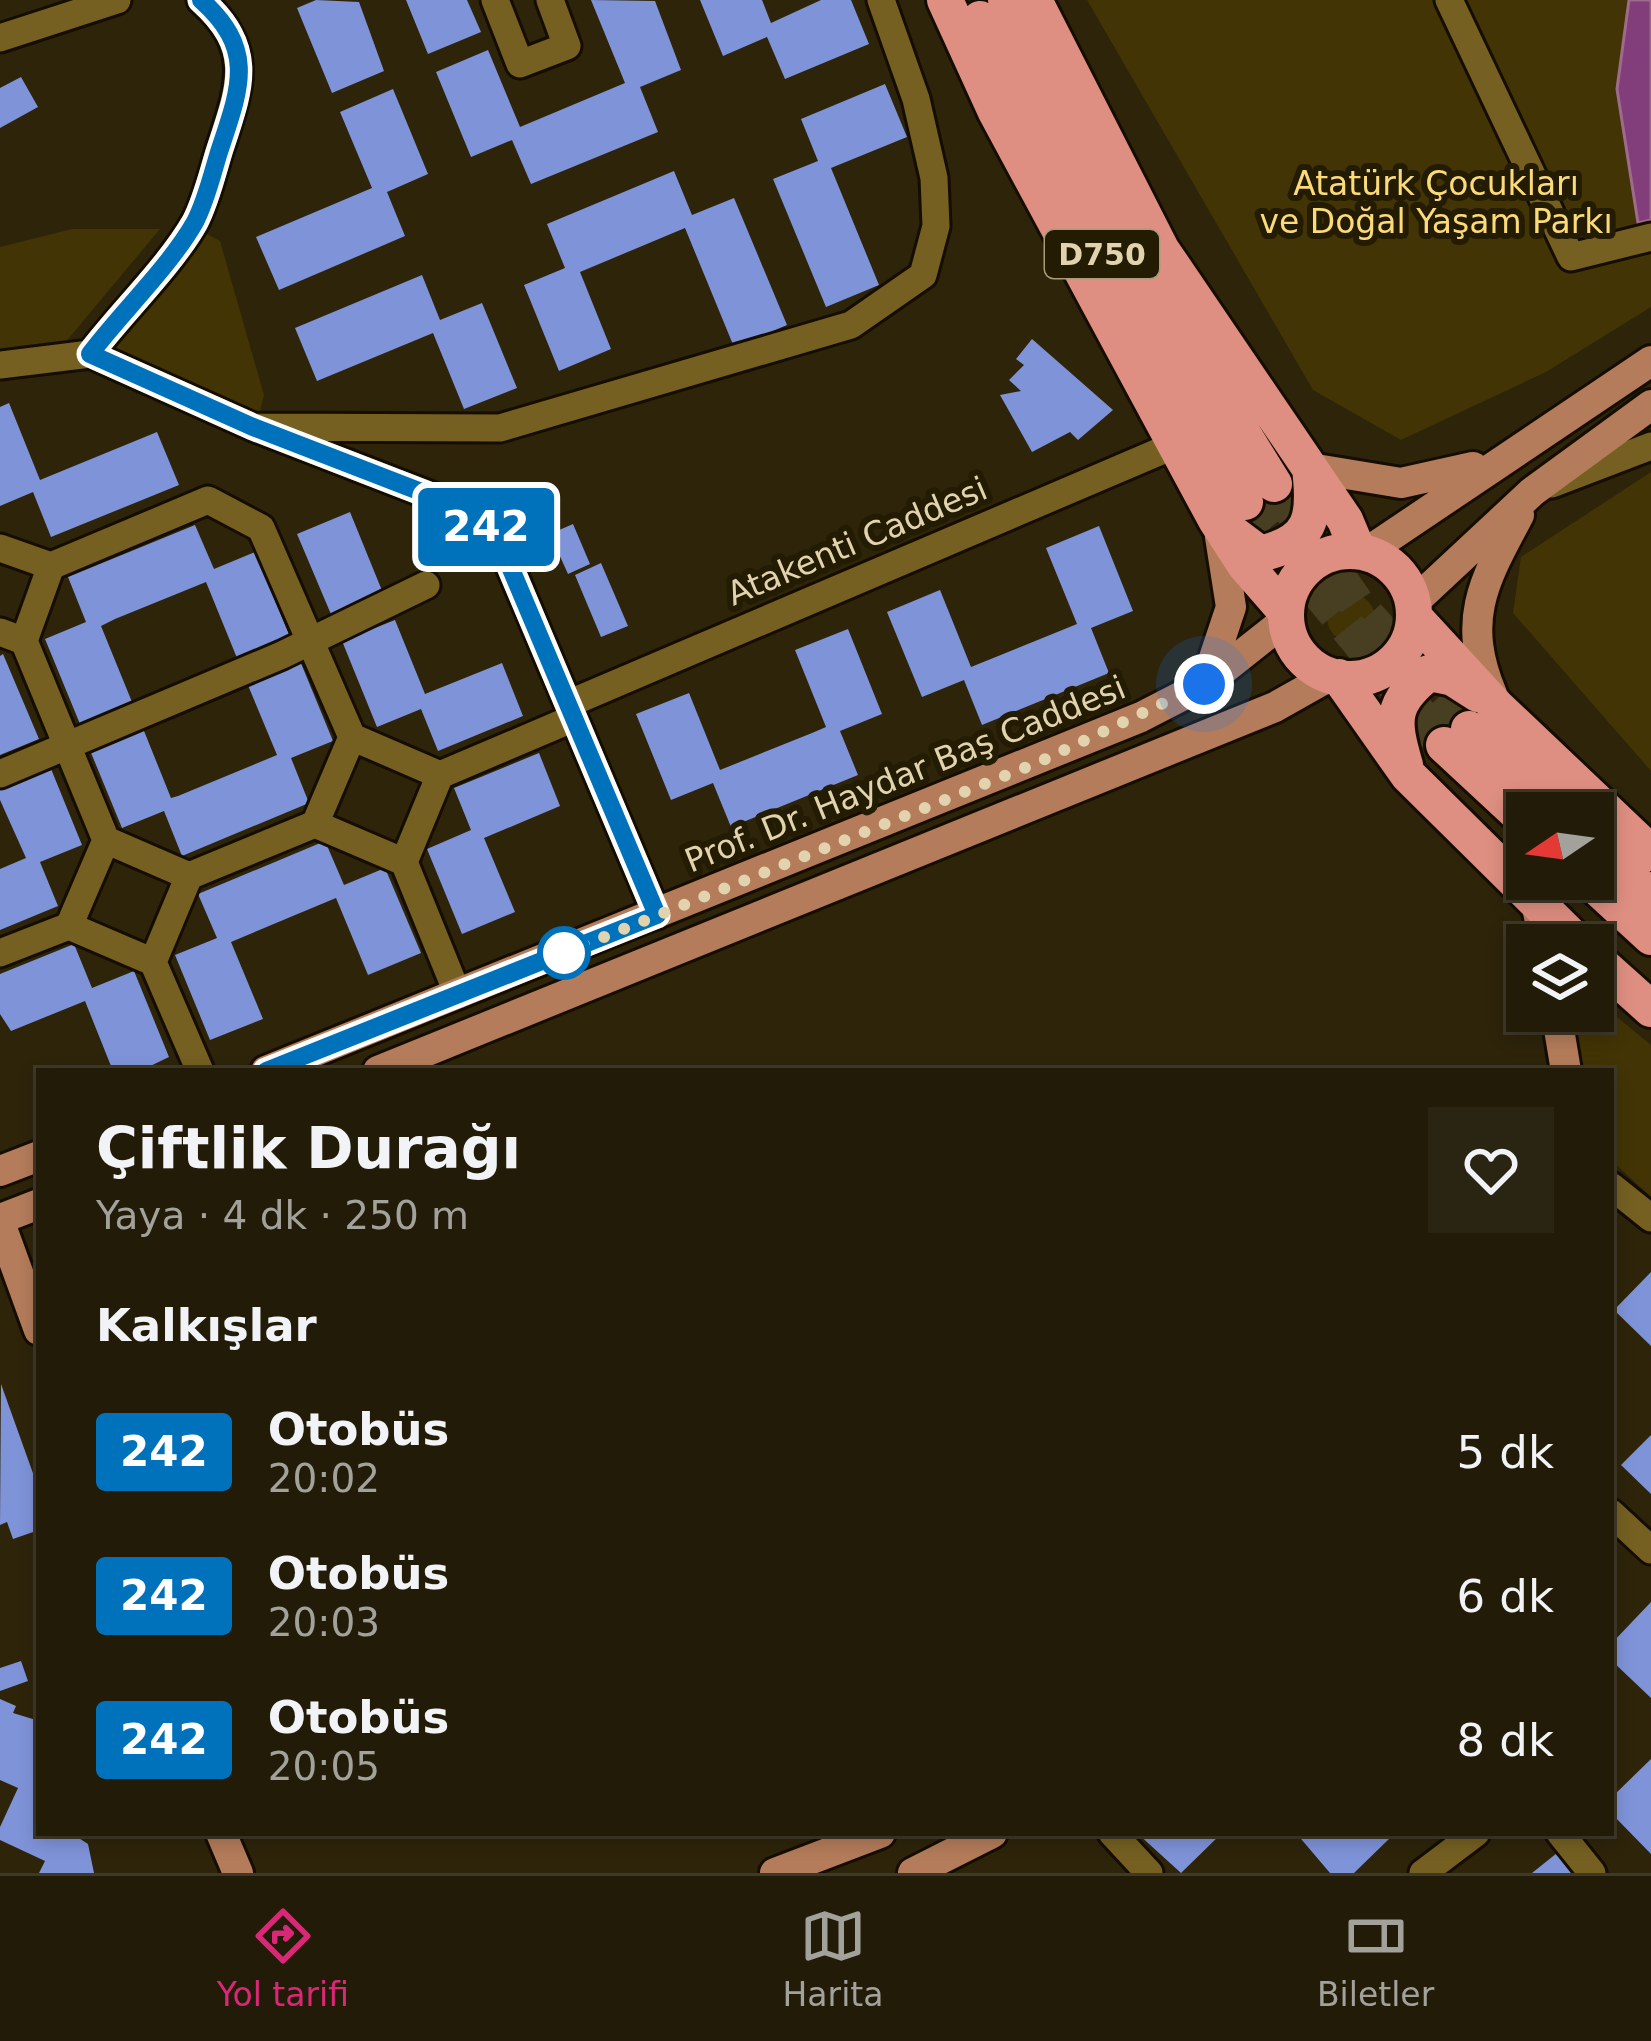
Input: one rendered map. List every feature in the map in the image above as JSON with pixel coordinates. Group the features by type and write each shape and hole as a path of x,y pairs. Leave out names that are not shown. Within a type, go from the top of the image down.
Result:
{"highway":[{"path":"945,0 996,112 1175,445 1245,502 1260,554 1290,547 1302,536 1311,512 1310,468"},
{"name":"D750","path":"970,0 1115,279 1245,502"},
{"name":"D750","path":"1006,0 1039,76 1138,264 1245,502"},
{"path":"1034,0 1161,249 1362,552 1402,577 1470,727 1509,792"},
{"path":"1245,502 1245,566 1287,616 1298,651 1334,676 1408,775 1557,924"},
{"path":"1287,616 1299,576 1312,563 1329,554 1362,552"},
{"path":"1334,676 1369,676 1386,668 1411,637 1414,610"},
{"path":"1408,775 1393,725 1407,690 1429,674 1453,678 1470,727 1538,792"},
{"path":"1470,727 1651,853"},
{"path":"1614,863 1651,897"},
{"path":"1611,900 1651,937"},
{"path":"1614,976 1651,1009"}],"main road":[{"path":"1362,552 1651,361"},
{"path":"1414,610 1531,493 1651,405"},
{"path":"1310,468 1400,483 1435,479 1502,458"},
{"path":"1470,727 1474,623 1498,555 1531,493"},
{"path":"1204,684 1231,607 1245,502"},
{"name":"Prof. Dr. Haydar Baş Caddesi","path":"273,1068 1039,762 1204,684 1287,616"},
{"path":"385,1068 1275,707 1334,676"},
{"path":"1537,906 1540,924"},
{"path":"1560,1032 1566,1068"},
{"path":"0,1171 36,1157"},
{"path":"36,1205 0,1221 36,1322"},
{"path":"222,1836 238,1873"},
{"path":"775,1873 872,1836"},
{"path":"913,1873 950,1865 988,1836"}],"street":[{"path":"0,38 117,0"},
{"path":"90,354 194,224 237,99 242,67 234,42 225,21 201,0"},
{"path":"495,0 520,64 567,46 550,0"},
{"path":"253,427 500,428 851,325 922,275 936,226 934,178 916,99 881,0"},
{"path":"1450,0 1571,257 1651,237"},
{"path":"0,365 90,354 253,427 460,507 483,523 503,550 657,915"},
{"name":"Atakenti Caddesi","path":"440,775 571,711 1175,445"},
{"path":"1531,493 1651,446"},
{"path":"189,876 106,840 68,746 12,636 51,566 208,500 261,528 352,737 440,775 404,862"},
{"path":"0,548 51,566"},
{"path":"0,774 309,641 426,585"},
{"path":"153,962 189,876 315,824 352,737"},
{"path":"315,824 404,862 458,994"},
{"path":"69,926 106,840"},
{"path":"0,953 69,926 153,962 199,1068"},
{"path":"1614,1188 1651,1218"},
{"path":"1614,1516 1651,1550"},
{"path":"1115,1836 1148,1873"},
{"path":"1424,1873 1472,1836"},
{"path":"1562,1836 1592,1873"}],"green space":[{"name":"Atatürk Çocukları ve Doğal Yaşam Parkı","path":"1087,0 1651,0 1651,307 1546,372 1401,440 1313,390"},
{"path":"72,229 160,229 64,344 0,353 0,247"},
{"path":"207,234 220,241 264,395 259,415 109,352"},
{"path":"1651,472 1651,771 1513,613 1521,557"},
{"path":"1351,594 1368,601 1375,618 1368,635 1351,642 1334,635 1327,618 1334,601"},
{"path":"1614,1014 1651,1045 1651,1197 1614,1163 1614,1068 1581,1068 1575,1032 1614,1032"}],"shaded area":[{"path":"1629,0 1651,0 1651,220 1638,223 1617,89"}],"building":[{"path":"316,0 359,2 384,71 332,93 297,8"},
{"path":"406,0 467,0 481,32 428,54"},
{"path":"591,0 655,1 681,70 640,87 658,132 531,184 512,140 471,157 436,72 488,50 520,127 625,83"},
{"path":"700,0 762,0 771,23 821,0 851,0 869,44 785,79 767,37 723,56"},
{"path":"21,77 38,107 0,128 0,88"},
{"path":"885,84 907,137 831,168 879,285 826,307 773,179 818,161 801,119"},
{"path":"393,89 428,174 387,192 405,236 279,290 256,237 372,188 340,112"},
{"path":"674,171 692,215 734,198 787,325 734,347 685,228 580,272 611,349 559,371 524,285 565,268 547,224"},
{"path":"422,275 440,320 482,303 517,388 464,409 433,333 317,381 295,328"},
{"path":"1032,339 1113,410 1078,440 1070,432 1032,452 1000,395 1021,391 1009,380 1024,365 1016,359"},
{"path":"9,403 40,480 157,432 179,485 51,537 33,492 0,506 0,407"},
{"path":"350,512 385,598 333,619 297,534"},
{"path":"573,524 590,564 568,574 550,534"},
{"path":"195,525 214,569 255,552 290,637 237,658 206,582 115,619 101,626 132,702 80,724 45,639 86,622 68,577"},
{"path":"1099,526 1133,611 1091,628 1109,673 982,725 964,680 922,697 887,612 940,590 971,667 1045,637 1077,624 1046,548"},
{"path":"601,563 628,626 601,637 575,575"},
{"path":"395,620 425,694 502,663 523,716 438,751 421,709 377,727 342,641"},
{"path":"848,629 882,714 840,731 858,775 731,827 713,783 671,800 636,714 689,693 720,770 826,727 795,650"},
{"path":"3,654 39,739 0,755 0,656"},
{"path":"298,656 333,741 291,758 309,803 182,856 164,811 122,828 87,743 140,721 171,798 178,796 277,755 245,678"},
{"path":"539,753 560,806 484,838 515,912 462,934 427,849 471,830 454,788"},
{"path":"47,759 82,845 40,862 58,906 0,930 0,869 26,858 0,800 0,779"},
{"path":"325,841 344,885 385,868 421,953 368,975 336,898 231,942 263,1019 210,1040 175,955 217,938 198,894"},
{"path":"74,944 92,988 134,971 169,1057 146,1068 112,1068 85,1001 11,1031 0,1014 0,974"},
{"path":"1651,1272 1651,1346 1614,1310"},
{"path":"1,1384 36,1482 36,1531 13,1539 7,1522 0,1525"},
{"path":"1651,1435 1651,1494 1621,1465"},
{"path":"1651,1602 1651,1698 1614,1663 1614,1641"},
{"path":"21,1661 28,1681 0,1691 0,1668"},
{"path":"0,1699 16,1706 13,1713 36,1720 36,1836 76,1836 88,1844 94,1873 39,1873 45,1861 0,1840 0,1827 18,1788 0,1780"},
{"path":"1651,1759 1651,1854 1614,1816 1614,1795"},
{"path":"1140,1836 1219,1836 1181,1873"},
{"path":"1299,1836 1391,1837 1354,1873 1330,1873"},
{"path":"1557,1853 1574,1873 1532,1873"}],"tunnel":[{"path":"1274,484 1358,606 1469,729"},
{"path":"1245,502 1444,745"}],"bus line":[{"name":"242","path":"201,0 225,21 234,42 242,67 237,99 194,224 90,354 253,427 460,507 483,523 503,550 657,915 274,1068"}],"route":[{"path":"564,953 1039,762 1204,684"}]}
